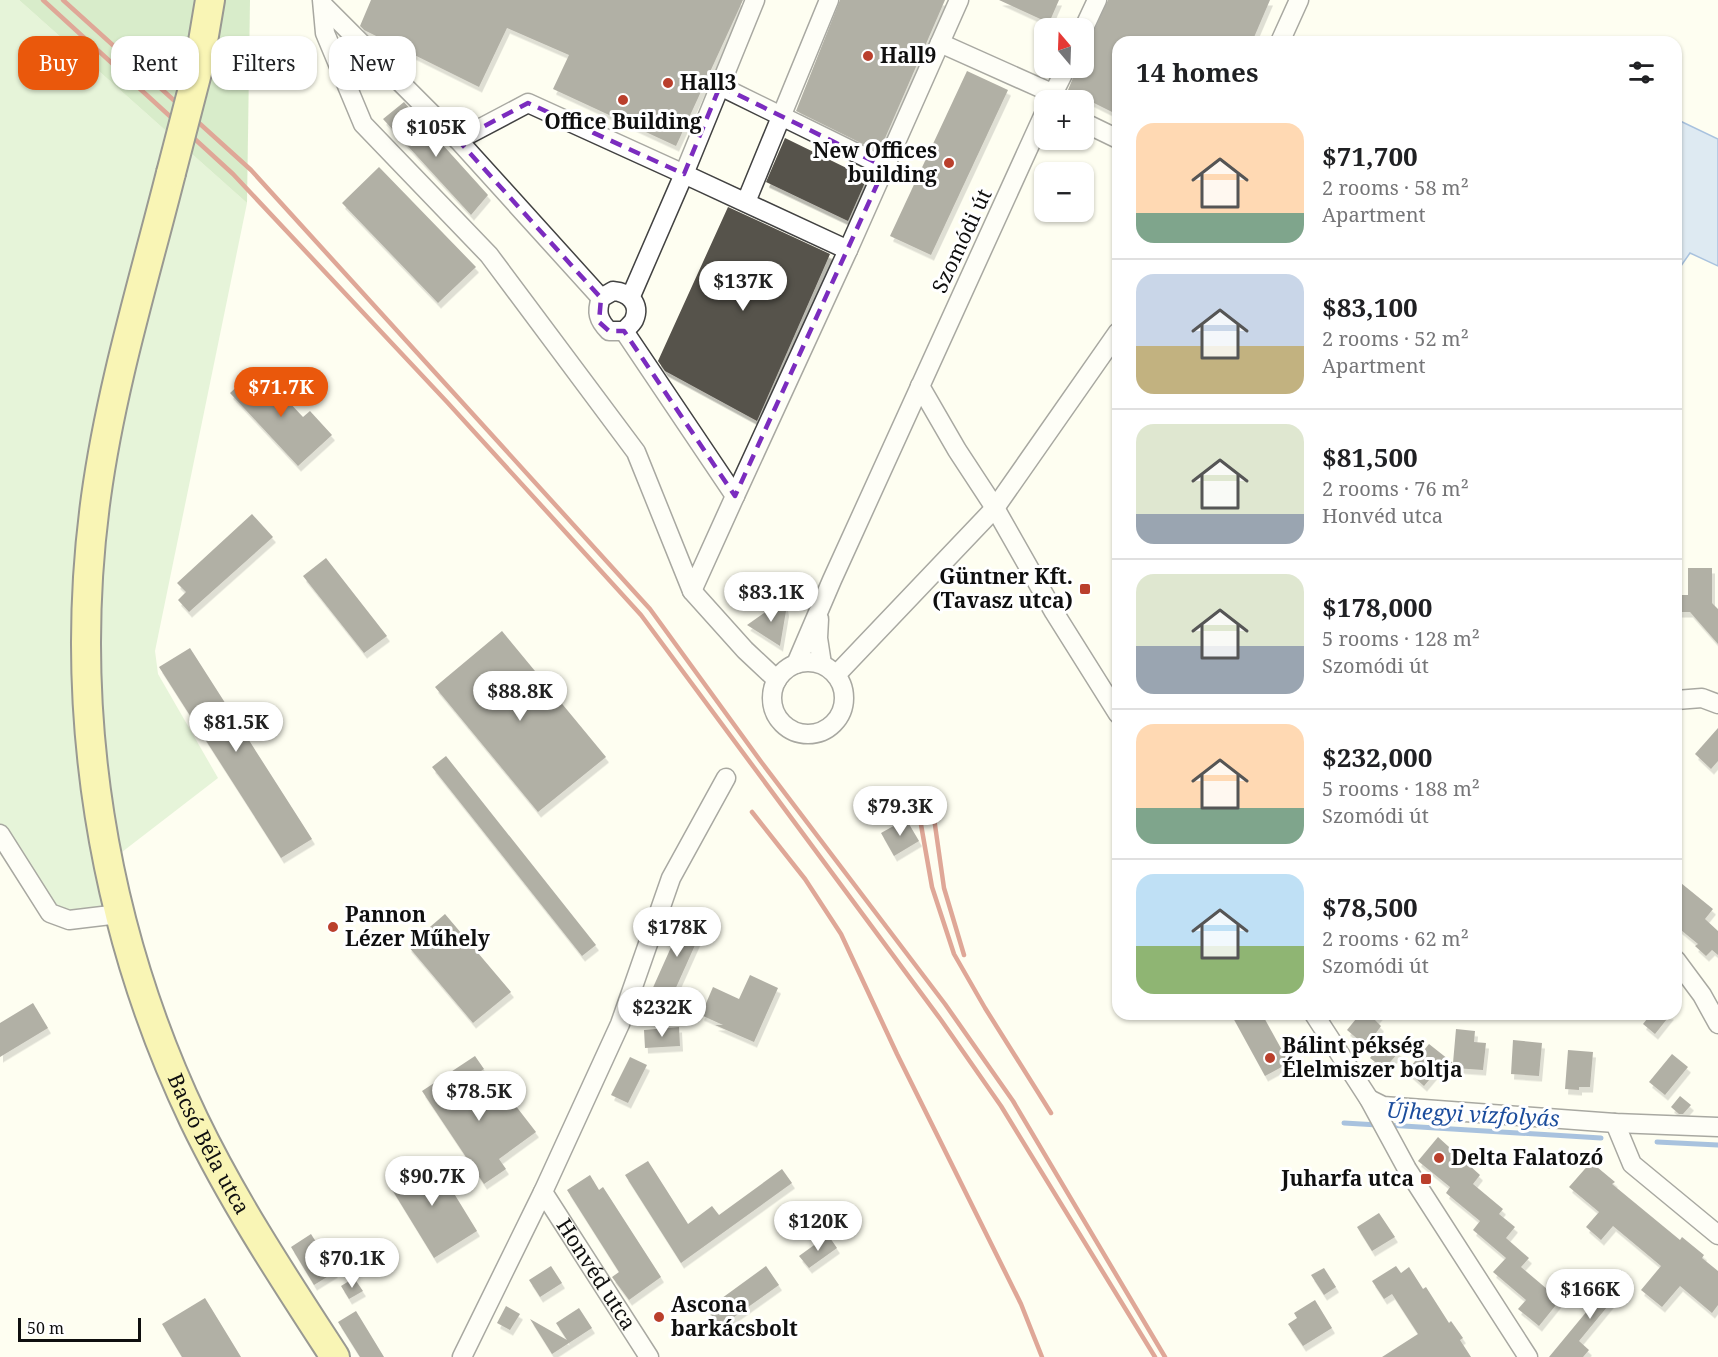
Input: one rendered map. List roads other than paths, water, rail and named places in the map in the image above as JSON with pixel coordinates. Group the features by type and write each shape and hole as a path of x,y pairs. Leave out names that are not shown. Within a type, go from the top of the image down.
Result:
{"main road":[{"path":"119,914 93,773 85,643 87,579 96,495 115,393 199,65 210,0"},
{"name":"Bacsó Béla utca","path":"119,914 146,1003 194,1120 221,1173 257,1234 334,1357"}],"street":[{"path":"631,296 755,0"},
{"path":"746,202 829,0"},
{"path":"692,591 959,0"},
{"path":"1089,18 1097,0"},
{"path":"1283,36 1299,0"},
{"path":"323,2 458,140 601,298"},
{"path":"323,2 325,33 363,124 489,255 636,452 692,591 745,650 777,680"},
{"path":"940,43 1037,90"},
{"path":"720,86 885,167"},
{"path":"458,140 528,104 848,250"},
{"path":"1094,127 1112,136"},
{"name":"Szomódi út","path":"796,664 819,608 1034,136"},
{"path":"613,291 631,296 636,308 634,321 624,331 609,331 599,322 597,309 601,298 613,291"},
{"path":"624,331 735,495"},
{"path":"829,670 995,508 1112,341"},
{"path":"920,386 1112,705"},
{"path":"819,608 818,638 829,670 844,691 843,707 836,720 824,730 813,733 802,733 782,723 776,713 773,691 777,680 785,670 796,664 809,662 829,670"},
{"path":"1682,700 1702,698 1718,704"},
{"path":"462,1357 543,1192 620,1024 671,878 726,778"},
{"path":"0,834 50,913 69,920 119,914"},
{"path":"1682,968 1702,995 1718,1024"},
{"path":"1318,1020 1370,1099 1393,1143 1528,1357"},
{"path":"1370,1099 1383,1106 1615,1124 1718,1127"},
{"path":"1615,1124 1632,1164 1718,1235"},
{"name":"Honvéd utca","path":"543,1192 649,1357"}],"water":[{"path":"1682,122 1718,139 1718,266 1690,253 1682,264"}],"waterway":[{"name":"Újhegyi vízfolyás","path":"1344,1123 1378,1125"},
{"name":"Újhegyi vízfolyás","path":"1387,1125 1601,1138"},
{"name":"Újhegyi vízfolyás","path":"1657,1142 1718,1145"}],"railway":[{"path":"43,0 233,174 447,402 641,615 941,1020 1001,1106 1155,1357"},
{"path":"63,0 251,170 650,609 762,763 945,1004 1013,1101 1165,1357"},
{"path":"752,812 805,879 841,934 897,1054 1021,1304 1042,1357"},
{"path":"934,818 944,888 964,955"},
{"path":"920,819 932,887 954,954 1051,1113"}],"place":[{"name":"Hall9","path":"868,56"},
{"name":"Hall3","path":"668,83"},
{"name":"Office Building","path":"623,100"},
{"name":"New Offices building","path":"949,163"},
{"name":"Güntner Kft. (Tavasz utca)","path":"1085,589"},
{"name":"Pannon Lézer Műhely","path":"333,927"},
{"name":"Bálint pékség Élelmiszer boltja","path":"1270,1058"},
{"name":"Delta Falatozó","path":"1439,1158"},
{"name":"Juharfa utca","path":"1426,1179"},
{"name":"Ascona barkácsbolt","path":"659,1317"}]}
